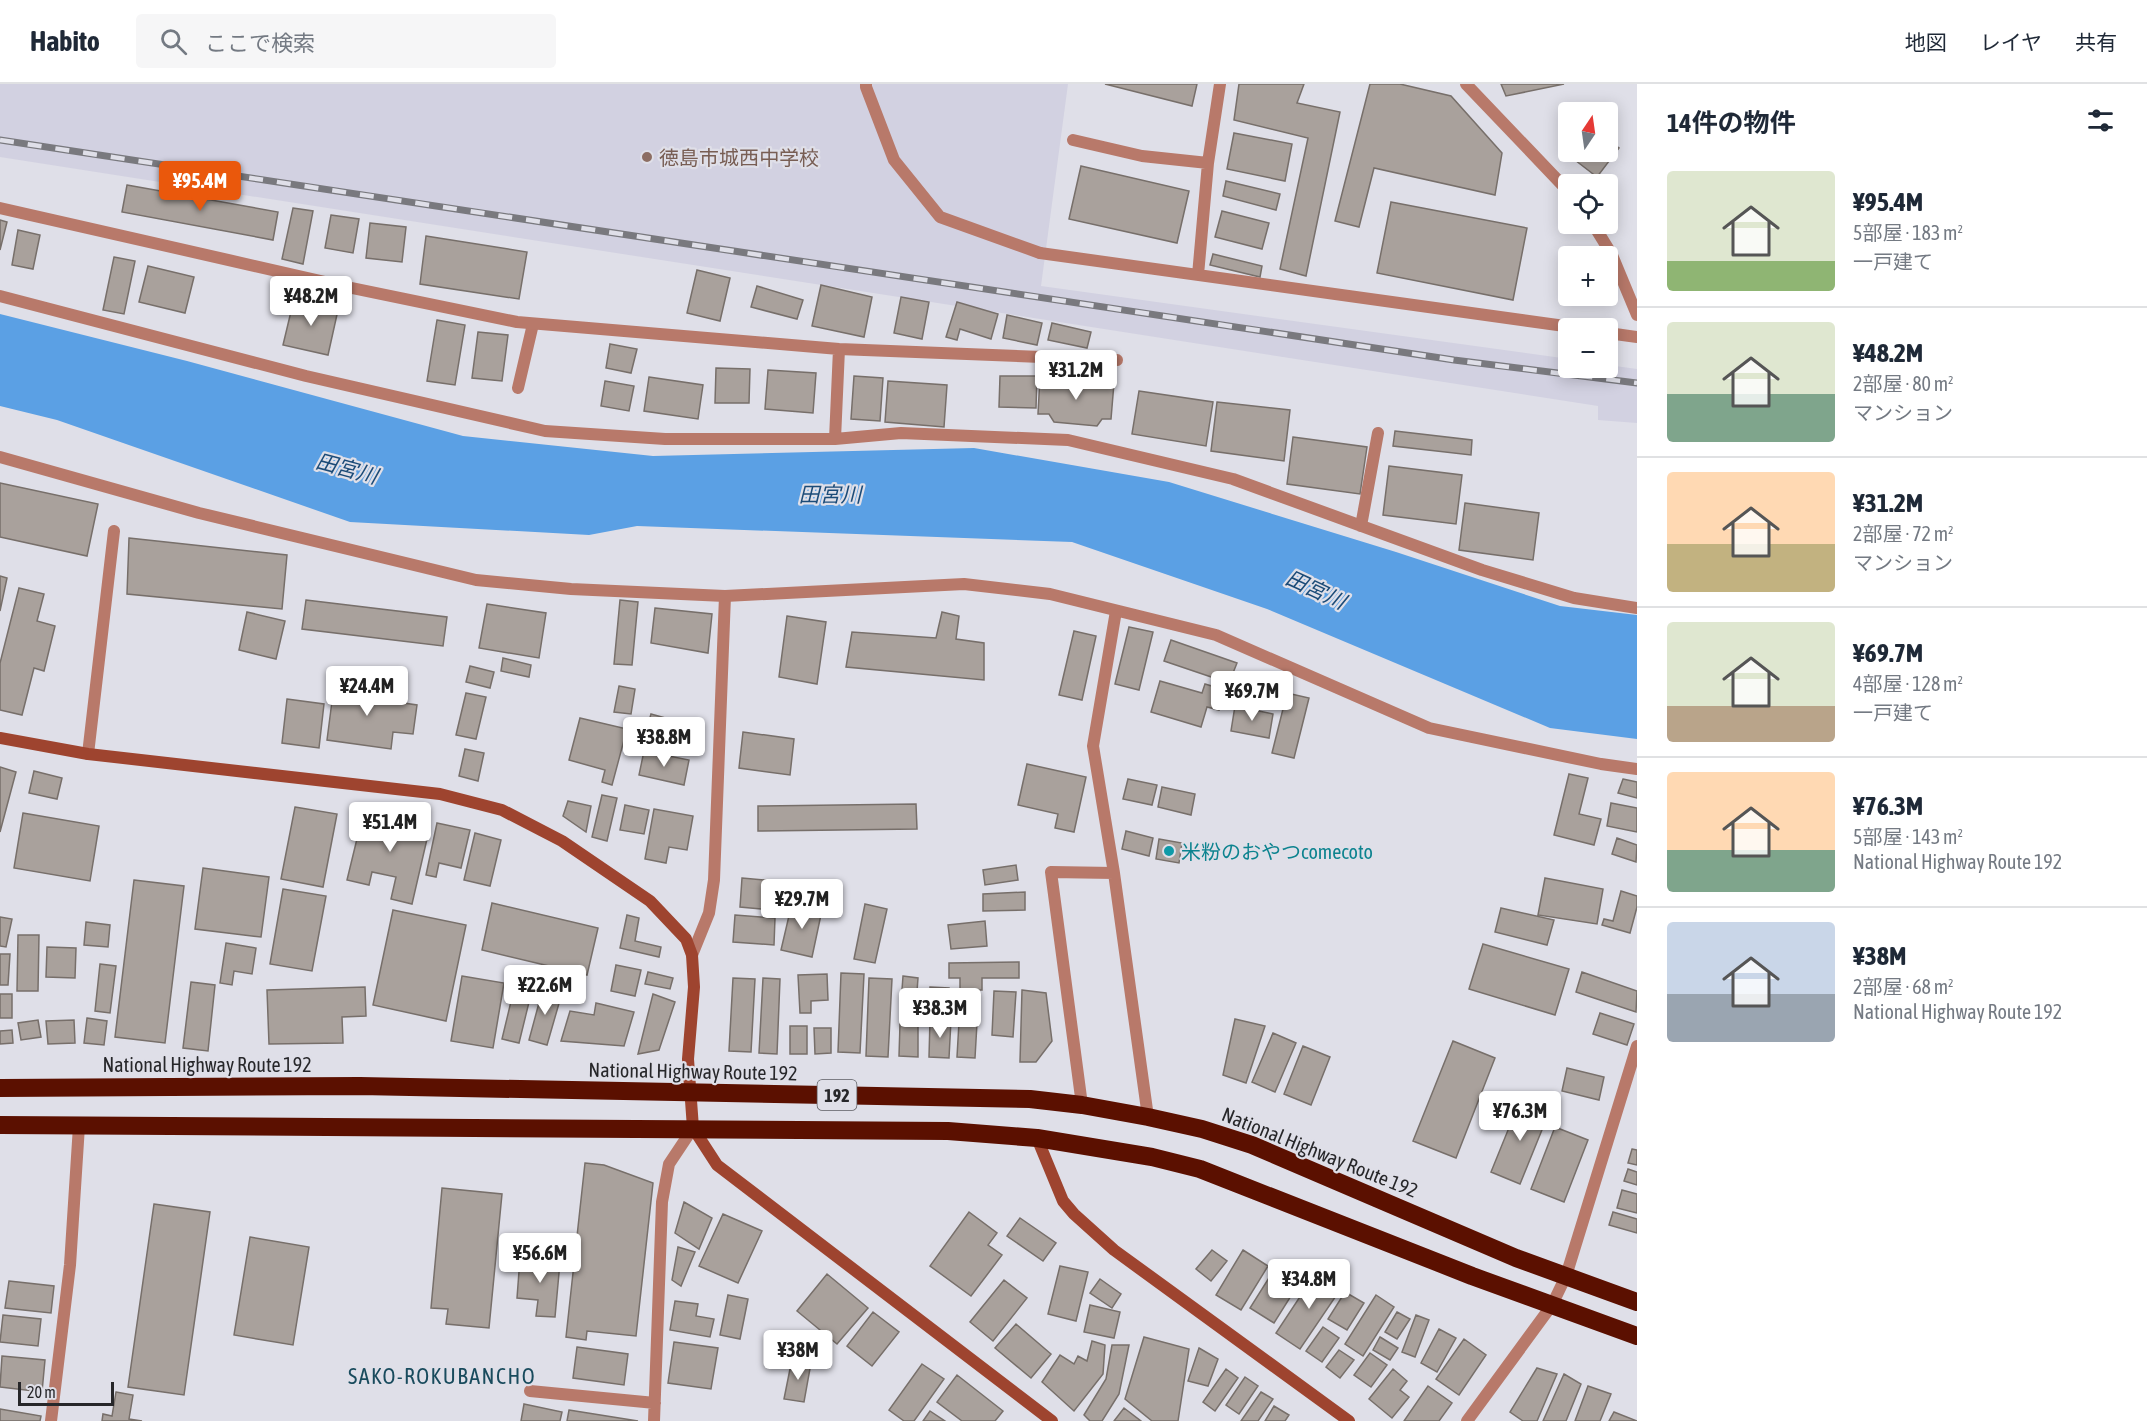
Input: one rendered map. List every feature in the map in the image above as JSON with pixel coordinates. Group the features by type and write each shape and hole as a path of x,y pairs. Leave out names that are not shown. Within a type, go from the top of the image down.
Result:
{"highway":[{"name":"National Highway Route 192","path":"0,1088 360,1086 1030,1099 1082,1105 1202,1129 1252,1145 1516,1258 1637,1302"},
{"name":"192","path":"0,1125 948,1131 1037,1138 1152,1157 1200,1169 1473,1276 1637,1336"}],"street":[{"path":"866,84 894,160 940,217 1040,253 1558,325"},
{"path":"1198,275 1208,163 1220,84"},
{"path":"1466,84 1558,180"},
{"path":"1073,140 1142,156 1208,163"},
{"path":"0,208 347,287 517,322 839,349 1117,360"},
{"path":"1599,234 1612,255 1637,315"},
{"path":"0,296 306,376 545,431 666,440 835,439 901,433 1068,440 1233,479 1482,570 1564,595 1637,608"},
{"path":"518,388 533,324"},
{"path":"1618,334 1637,337"},
{"path":"835,439 839,349"},
{"path":"1361,526 1378,434"},
{"path":"0,457 199,513 476,580 571,589 725,596 964,584 1050,594 1216,635 1429,728 1601,764 1637,769"},
{"path":"88,754 114,531"},
{"path":"692,956 709,913 714,880 725,596"},
{"path":"1116,611 1093,746 1114,873 1148,1117"},
{"path":"0,738 88,754 440,794 502,810 562,841 650,901 686,939 692,956 694,987 688,1059 693,1128 717,1165 1052,1421"},
{"path":"1082,1105 1051,872 1114,873"},
{"path":"1467,1421 1552,1305 1566,1276 1637,1046"},
{"path":"51,1421 70,1264 79,1126"},
{"path":"654,1421 662,1202 669,1164 693,1128"},
{"path":"1037,1138 1063,1201 1084,1223 1114,1250 1349,1421"},
{"path":"530,1391 654,1403"}],"shaded area":[{"name":"徳島市城西中学校","path":"0,84 1068,84 1041,286 1558,357 1558,378 1618,378 1618,366 1637,369 1637,423 1598,420 1598,406 0,157"}],"water":[{"name":"田宮川","path":"0,314 187,361 463,436 653,456 974,448 1169,482 1396,552 1560,606 1637,615 1637,739 1550,728 1267,609 1072,542 637,526 589,535 350,522 57,420 0,406"}],"building":[{"path":"1105,84 1197,84 1192,106"},
{"path":"1239,84 1304,84 1297,103 1340,112 1306,276 1280,269 1308,138 1234,120"},
{"path":"1370,84 1400,84 1451,96 1502,153 1495,195 1374,168 1359,227 1335,221"},
{"path":"1501,84 1564,84 1506,96"},
{"path":"1234,133 1292,144 1285,181 1227,169"},
{"path":"1578,162 1608,162 1599,174 1593,174"},
{"path":"1081,166 1189,191 1177,243 1069,219"},
{"path":"1226,181 1280,194 1276,210 1223,196"},
{"path":"127,185 278,212 273,240 122,212"},
{"path":"1391,202 1527,228 1513,300 1377,273"},
{"path":"293,208 313,211 303,264 282,259"},
{"path":"1222,211 1269,223 1262,249 1215,237"},
{"path":"331,215 359,219 353,253 325,248"},
{"path":"0,220 7,222 0,250"},
{"path":"370,223 406,227 402,262 366,258"},
{"path":"18,230 40,235 33,269 12,265"},
{"path":"426,236 527,252 519,299 420,284"},
{"path":"1213,254 1262,266 1260,277 1210,265"},
{"path":"114,257 135,261 124,314 103,310"},
{"path":"148,266 194,277 185,313 139,302"},
{"path":"697,270 730,278 720,321 687,313"},
{"path":"821,285 872,297 864,337 812,326"},
{"path":"757,286 803,300 797,319 751,307"},
{"path":"901,297 929,302 922,339 894,333"},
{"path":"294,299 338,310 328,355 283,345"},
{"path":"957,302 998,314 991,339 960,329 957,340 946,337"},
{"path":"1007,315 1042,323 1037,345 1003,338"},
{"path":"437,320 465,325 455,385 427,381"},
{"path":"1052,323 1091,332 1087,348 1048,340"},
{"path":"478,332 508,335 502,381 472,378"},
{"path":"610,344 637,349 631,373 606,368"},
{"path":"716,368 750,369 749,403 715,403"},
{"path":"768,370 816,373 813,413 765,409"},
{"path":"854,376 883,378 880,421 851,419"},
{"path":"1000,376 1037,376 1036,408 999,407"},
{"path":"649,377 703,385 698,419 644,411"},
{"path":"1040,377 1114,383 1111,419 1102,419 1097,426 1054,422 1049,414 1038,414"},
{"path":"605,381 634,386 629,411 601,406"},
{"path":"888,381 947,385 944,427 885,422"},
{"path":"1139,391 1213,402 1206,446 1132,434"},
{"path":"1217,402 1290,410 1284,461 1211,451"},
{"path":"1395,431 1472,440 1471,455 1393,446"},
{"path":"1293,437 1367,447 1360,494 1287,484"},
{"path":"1389,466 1462,475 1456,524 1383,515"},
{"path":"0,483 98,504 87,556 0,537"},
{"path":"1465,503 1539,513 1533,560 1459,550"},
{"path":"129,538 287,555 282,609 127,594"},
{"path":"0,576 7,578 0,611"},
{"path":"19,588 44,594 37,621 55,626 44,671 34,668 22,715 0,710 0,663"},
{"path":"306,600 447,617 443,646 302,629"},
{"path":"620,600 638,602 632,665 614,664"},
{"path":"487,604 546,613 539,658 479,648"},
{"path":"655,608 712,614 708,653 651,643"},
{"path":"247,612 285,621 276,659 239,650"},
{"path":"942,612 959,616 956,639 984,643 984,680 846,667 852,632 936,638"},
{"path":"787,616 826,622 817,684 779,677"},
{"path":"1129,627 1153,632 1139,690 1115,684"},
{"path":"1074,631 1096,636 1082,700 1059,695"},
{"path":"1171,640 1237,663 1229,683 1164,661"},
{"path":"503,658 531,665 529,677 501,671"},
{"path":"470,666 494,672 490,688 466,682"},
{"path":"335,678 364,681 362,697 417,705 413,734 393,732 391,749 327,740"},
{"path":"1160,681 1202,693 1205,684 1225,690 1219,710 1207,707 1201,727 1151,712"},
{"path":"619,686 635,689 631,714 614,712"},
{"path":"466,693 486,697 476,739 456,735"},
{"path":"1287,693 1309,698 1294,758 1272,753"},
{"path":"287,699 324,704 319,748 282,743"},
{"path":"1235,706 1273,714 1269,738 1231,731"},
{"path":"651,714 687,724 680,749 644,739"},
{"path":"580,718 627,729 612,785 602,782 605,770 569,760"},
{"path":"743,732 794,739 790,775 739,768"},
{"path":"465,749 484,753 478,781 459,776"},
{"path":"644,751 689,760 684,785 639,775"},
{"path":"1027,764 1086,777 1074,832 1055,828 1058,814 1018,805"},
{"path":"0,767 16,772 0,832"},
{"path":"34,771 62,778 57,799 29,793"},
{"path":"1569,774 1588,778 1579,814 1601,819 1594,845 1554,835"},
{"path":"1128,779 1157,785 1152,805 1123,799"},
{"path":"1623,779 1637,782 1637,798 1618,793"},
{"path":"1162,787 1195,794 1191,815 1158,807"},
{"path":"602,795 617,798 607,841 592,837"},
{"path":"568,801 591,806 586,832 563,816"},
{"path":"1611,803 1637,808 1637,832 1607,826"},
{"path":"916,804 917,829 758,831 758,806"},
{"path":"625,805 649,810 644,834 620,830"},
{"path":"295,807 337,814 323,887 281,879"},
{"path":"654,809 693,816 687,850 669,847 666,863 645,859"},
{"path":"364,810 430,826 412,904 391,899 396,877 372,872 369,885 347,880"},
{"path":"23,813 99,826 90,881 14,868"},
{"path":"437,823 470,830 461,868 439,863 436,877 426,875"},
{"path":"1126,831 1153,838 1149,856 1122,849"},
{"path":"475,833 501,840 490,886 464,880"},
{"path":"1617,838 1637,845 1636,862 1612,854"},
{"name":"米粉のおやつcomecoto","path":"1159,839 1182,843 1179,863 1156,859"},
{"path":"1016,865 1018,880 985,885 983,870"},
{"path":"203,868 269,877 261,937 195,929"},
{"path":"742,878 775,881 772,910 740,907"},
{"path":"1545,878 1603,889 1597,924 1538,915"},
{"path":"134,880 184,886 165,1043 115,1037"},
{"path":"283,889 326,896 312,971 270,964"},
{"path":"1621,891 1637,896 1637,907 1630,933 1602,925 1604,919 1613,921"},
{"path":"1025,892 1025,910 983,911 983,894"},
{"path":"492,903 598,928 587,975 482,950"},
{"path":"792,903 822,910 812,957 781,950"},
{"path":"865,904 887,909 875,963 854,959"},
{"path":"1501,908 1554,920 1547,945 1495,932"},
{"path":"393,910 466,925 446,1021 373,1005"},
{"path":"627,915 639,918 635,941 661,947 659,957 620,948"},
{"path":"735,915 775,918 774,945 733,942"},
{"path":"0,917 12,919 6,947 0,946"},
{"path":"985,921 987,946 951,949 948,925"},
{"path":"86,922 110,925 108,947 84,945"},
{"path":"18,935 39,935 38,991 17,991"},
{"path":"226,943 256,948 252,974 234,971 232,985 220,983"},
{"path":"1483,944 1569,969 1555,1015 1469,989"},
{"path":"47,947 76,948 75,978 46,977"},
{"path":"0,954 10,954 8,985 0,985"},
{"path":"1019,962 1019,978 982,978 982,990 960,990 960,978 949,978 949,963"},
{"path":"100,964 116,966 110,1013 95,1011"},
{"path":"616,965 641,970 635,996 611,991"},
{"path":"648,972 673,978 670,989 645,984"},
{"path":"1582,972 1637,991 1636,1012 1576,992"},
{"path":"841,973 864,974 860,1053 838,1052"},
{"path":"827,974 828,1000 811,1001 811,1013 800,1013 798,975"},
{"path":"462,976 504,983 493,1048 451,1041"},
{"path":"903,976 918,978 915,1019 900,1017"},
{"path":"733,978 755,979 751,1052 729,1051"},
{"path":"763,978 780,979 777,1054 759,1053"},
{"path":"869,978 892,979 888,1057 866,1056"},
{"path":"191,982 215,985 208,1051 183,1048"},
{"path":"365,987 366,1016 342,1017 343,1043 269,1044 267,990"},
{"path":"930,987 949,988 949,1007 929,1006"},
{"path":"543,988 562,993 547,1045 529,1040"},
{"path":"514,989 531,994 519,1043 502,1039"},
{"path":"1022,990 1046,993 1052,1041 1036,1062 1020,1062"},
{"path":"994,991 1016,992 1013,1037 992,1035"},
{"path":"0,994 12,994 12,1018 0,1018"},
{"path":"653,994 675,1002 659,1050 638,1054"},
{"path":"596,1003 634,1012 624,1046 561,1041 570,1011 594,1015"},
{"path":"1600,1013 1634,1024 1627,1045 1593,1034"},
{"path":"87,1018 107,1021 104,1045 84,1043"},
{"path":"1235,1019 1265,1026 1246,1083 1223,1075"},
{"path":"38,1020 41,1037 21,1040 18,1023"},
{"path":"74,1020 75,1043 48,1044 46,1021"},
{"path":"930,1020 951,1020 949,1058 929,1057"},
{"path":"959,1022 977,1023 975,1058 957,1057"},
{"path":"900,1024 918,1025 918,1057 899,1056"},
{"path":"790,1026 807,1026 807,1054 790,1054"},
{"path":"814,1028 831,1028 831,1053 815,1054"},
{"path":"12,1030 13,1043 0,1044 0,1031"},
{"path":"1273,1033 1296,1043 1275,1092 1252,1082"},
{"path":"1453,1041 1495,1058 1456,1158 1413,1141"},
{"path":"1303,1046 1330,1057 1311,1105 1284,1094"},
{"path":"1567,1068 1604,1077 1599,1100 1562,1091"},
{"path":"1519,1103 1550,1110 1520,1184 1491,1172"},
{"path":"1555,1127 1588,1140 1564,1202 1531,1189"},
{"path":"1632,1149 1637,1150 1637,1165 1628,1163"},
{"path":"585,1163 604,1165 653,1183 636,1336 587,1331 586,1340 566,1337"},
{"path":"1628,1169 1637,1172 1637,1185 1624,1181"},
{"path":"442,1188 502,1194 489,1328 446,1324 448,1309 431,1308"},
{"path":"1622,1190 1637,1194 1637,1213 1617,1208"},
{"path":"684,1202 712,1218 699,1249 675,1233"},
{"path":"154,1204 210,1212 184,1395 128,1387"},
{"path":"969,1212 997,1233 988,1245 1002,1255 971,1296 930,1266"},
{"path":"1613,1212 1637,1219 1637,1233 1609,1225"},
{"path":"723,1214 762,1231 738,1283 699,1266"},
{"path":"1020,1218 1056,1243 1043,1261 1007,1236"},
{"path":"250,1237 309,1247 293,1345 234,1335"},
{"path":"678,1247 695,1252 681,1286 672,1280"},
{"path":"1212,1250 1227,1261 1211,1281 1196,1269"},
{"path":"1243,1250 1268,1266 1241,1310 1216,1295"},
{"path":"520,1258 560,1262 555,1317 536,1316 538,1300 517,1298"},
{"path":"1060,1266 1088,1272 1076,1321 1048,1314"},
{"path":"1317,1271 1342,1287 1300,1349 1276,1333"},
{"path":"1272,1273 1296,1288 1274,1323 1250,1308"},
{"path":"827,1274 868,1308 837,1344 797,1311"},
{"path":"1100,1279 1121,1294 1112,1308 1090,1293"},
{"path":"1004,1280 1027,1298 993,1341 970,1322"},
{"path":"9,1281 54,1286 51,1313 5,1308"},
{"path":"1345,1292 1364,1303 1347,1330 1328,1319"},
{"path":"728,1295 748,1299 740,1339 720,1335"},
{"path":"1376,1295 1394,1307 1363,1356 1345,1344"},
{"path":"675,1301 698,1304 696,1316 714,1319 710,1337 670,1330"},
{"path":"1090,1305 1120,1312 1114,1338 1084,1332"},
{"path":"873,1312 899,1332 872,1366 847,1346"},
{"path":"1397,1312 1410,1319 1397,1339 1385,1332"},
{"path":"3,1315 41,1319 38,1346 0,1342"},
{"path":"1416,1315 1429,1320 1415,1357 1402,1352"},
{"path":"1016,1324 1051,1354 1031,1378 995,1348"},
{"path":"1323,1327 1339,1338 1322,1362 1306,1351"},
{"path":"1439,1329 1456,1338 1437,1372 1421,1363"},
{"path":"1144,1337 1189,1349 1178,1421 1152,1421 1125,1399"},
{"path":"1380,1337 1398,1348 1390,1360 1373,1350"},
{"path":"1464,1339 1486,1355 1459,1395 1436,1379"},
{"path":"1092,1341 1105,1345 1103,1374 1074,1411 1042,1382 1060,1355 1074,1364 1078,1356 1087,1361"},
{"path":"674,1342 718,1348 711,1389 668,1383"},
{"path":"1112,1345 1129,1345 1119,1394 1102,1421 1090,1421 1084,1415 1106,1379"},
{"path":"577,1347 628,1354 624,1385 573,1378"},
{"path":"1199,1348 1218,1359 1208,1386 1188,1381"},
{"path":"1339,1350 1354,1360 1340,1378 1326,1367"},
{"path":"1370,1353 1387,1365 1371,1387 1354,1375"},
{"path":"2,1356 45,1360 42,1392 0,1387"},
{"path":"792,1359 811,1363 804,1402 784,1399"},
{"path":"922,1364 944,1379 914,1421 904,1421 889,1410"},
{"path":"1537,1368 1557,1374 1537,1421 1523,1421 1510,1412"},
{"path":"1226,1369 1238,1378 1215,1411 1203,1402"},
{"path":"1393,1369 1407,1381 1400,1390 1409,1397 1392,1418 1369,1399"},
{"path":"1564,1374 1581,1384 1566,1421 1543,1421"},
{"path":"957,1375 1003,1411 995,1421 962,1421 937,1402"},
{"path":"1245,1377 1258,1386 1239,1414 1226,1405"},
{"path":"1428,1386 1452,1403 1439,1421 1404,1421"},
{"path":"1588,1386 1611,1394 1600,1421 1575,1421"},
{"path":"116,1392 133,1395 129,1419 142,1421 102,1421 103,1414 112,1416"},
{"path":"1261,1392 1273,1399 1258,1421 1241,1421"},
{"path":"524,1404 562,1412 560,1421 521,1421"},
{"path":"1274,1406 1289,1415 1285,1421 1265,1421"},
{"path":"1124,1408 1141,1421 1114,1421"},
{"path":"0,1409 41,1416 40,1421 0,1421"},
{"path":"569,1410 638,1421 567,1421"},
{"path":"930,1411 945,1421 923,1421"},
{"path":"1614,1412 1637,1421 1609,1421"}],"railway":[{"path":"0,140 1454,360 1637,383"}],"place":[{"name":"徳島市城西中学校","path":"647,157"},
{"name":"米粉のおやつcomecoto","path":"1169,851"}],"district":[{"name":"SAKO-ROKUBANCHO","path":"442,1376"}]}
